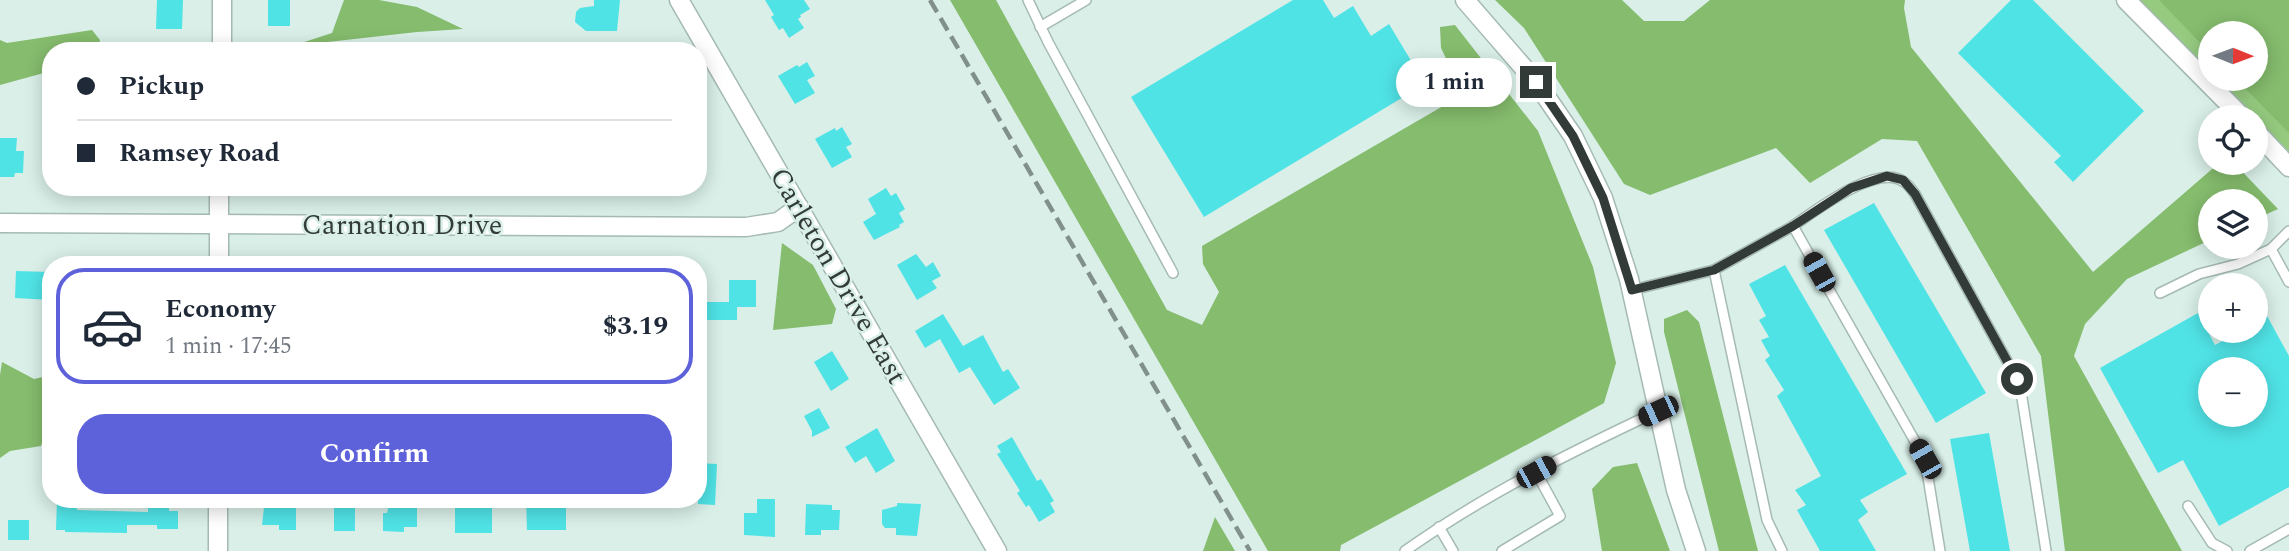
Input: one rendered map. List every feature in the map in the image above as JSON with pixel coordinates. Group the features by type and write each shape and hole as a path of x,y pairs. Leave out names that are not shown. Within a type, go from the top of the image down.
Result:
{"street":[{"path":"222,0 222,42"},
{"name":"Carleton Drive East","path":"679,0 703,42"},
{"path":"1465,0 1536,82 1573,136 1603,198 1632,290 1676,490 1696,551"},
{"path":"2126,0 2230,105"},
{"name":"Carleton Drive East","path":"707,48 911,405 998,551"},
{"path":"2268,145 2289,167"},
{"path":"219,196 219,256"},
{"name":"Carnation Drive","path":"0,223 746,227 778,222 799,207"},
{"path":"218,508 218,551"}],"lane":[{"path":"1028,0 1173,273"},
{"path":"1040,27 1086,0"},
{"path":"1632,290 1714,270 1793,226 1851,188 1887,176 1903,180 1915,194 2017,379 2046,551"},
{"path":"1793,226 1925,459 1940,551"},
{"path":"2160,293 2199,274 2238,264 2271,249 2289,231"},
{"path":"2271,249 2289,282"},
{"path":"1714,270 1767,520 1782,551"},
{"path":"1405,551 1438,527 1536,472 1658,411"},
{"path":"1502,551 1560,516 1536,472"},
{"path":"2188,506 2212,543 2227,551"},
{"path":"1438,527 1453,551"},
{"path":"2250,551 2289,529"}],"green space":[{"path":"344,0 379,0 417,7 463,29 304,42 332,33"},
{"path":"950,0 996,0 1167,310 1202,325 1219,292 1203,264 1202,246 1450,102 1457,81 1441,48 1440,27 1455,25 1538,131 1593,267 1616,363 1604,403 1341,545 1340,551 1268,551"},
{"path":"1495,0 1622,0 1644,21 1684,21 1710,0 1905,0 1911,47 2093,272 2205,175 2245,175 2259,189 2198,189 2198,246 2127,279 2085,324 2074,356 2182,551 2065,551 2041,356 1917,141 1882,139 1810,183 1776,148 1650,195 1624,184 1524,28"},
{"path":"2137,0 2289,0 2289,152 2268,131 2268,105 2242,105 2228,91 2268,91 2268,21 2198,21 2198,61"},
{"path":"2159,0 2289,0 2289,133 2268,112 2268,105 2262,105 2248,91 2268,91 2268,21 2198,21 2198,41"},
{"path":"92,30 100,40 42,42 42,73 0,85 0,40 7,43"},
{"path":"2268,199 2278,209 2268,214"},
{"path":"782,243 813,265 836,309 832,324 773,330"},
{"path":"1687,310 1699,322 1758,551 1719,551 1664,332 1664,319"},
{"path":"2,362 34,379 42,377 42,443 41,446 10,451 0,458"},
{"path":"1637,463 1670,551 1602,551 1592,489 1613,467"},
{"path":"1215,517 1235,551 1203,551"}],"building":[{"path":"157,0 183,0 182,29 156,29"},
{"path":"268,0 290,0 290,26 268,26"},
{"path":"594,0 620,0 617,31 586,31 575,22 576,12 580,8 594,6"},
{"path":"765,0 804,0 810,9 798,19 804,28 789,38 783,28 779,30"},
{"path":"1293,0 1323,0 1334,18 1353,6 1371,36 1389,24 1425,84 1204,217 1131,97"},
{"path":"2011,0 2033,0 2144,111 2073,182 2054,162 2061,156 1958,53"},
{"path":"807,62 815,76 807,80 815,93 795,104 778,76"},
{"path":"842,127 852,144 846,147 852,157 832,168 815,139"},
{"path":"0,138 17,138 16,151 24,151 23,173 15,173 14,177 0,177"},
{"path":"886,188 891,196 896,193 905,209 899,213 904,222 900,227 874,240 863,222 876,214 868,199"},
{"path":"1874,203 1986,393 1936,423 1824,230"},
{"path":"916,254 926,267 933,262 941,276 932,281 937,288 917,300 897,265"},
{"path":"1785,265 1907,474 1860,500 1868,512 1858,520 1876,551 1820,551 1797,510 1806,505 1795,490 1821,476 1777,396 1784,390 1765,360 1770,356 1761,340 1769,337 1759,320 1766,316 1749,284"},
{"path":"16,271 42,272 42,300 15,298"},
{"path":"729,280 756,280 756,307 737,307 737,320 707,320 707,302 729,302"},
{"path":"2198,313 2198,343 2215,345 2268,343 2268,318 2289,356 2289,487 2219,526 2183,460 2158,473 2100,368"},
{"path":"943,314 963,346 983,335 1003,372 1008,369 1020,388 994,405 970,367 959,373 940,339 925,348 915,331"},
{"path":"832,351 849,379 831,391 814,362"},
{"path":"819,408 830,428 812,437 812,431 804,416"},
{"path":"877,428 895,461 876,473 866,456 855,463 845,447"},
{"path":"1989,433 2010,551 1970,551 1950,439"},
{"path":"1012,437 1037,481 1041,479 1054,501 1050,503 1055,512 1039,522 1029,505 1026,507 1017,493 1020,491 997,454 1001,452 997,446"},
{"path":"707,463 717,464 715,505 707,505"},
{"path":"757,499 775,499 775,537 744,535 744,513 757,513"},
{"path":"897,503 921,504 917,536 896,535 896,528 885,528 882,524 882,510 897,506"},
{"path":"806,504 832,505 832,510 840,510 839,530 821,530 821,535 805,535"},
{"path":"57,508 148,512 148,508 169,508 169,511 178,511 178,529 157,529 157,525 127,525 127,533 56,530"},
{"path":"264,508 296,508 296,530 279,530 279,525 262,525"},
{"path":"334,508 355,508 355,531 334,531"},
{"path":"388,508 417,508 417,527 404,527 404,532 383,531 383,513 387,513"},
{"path":"455,508 492,508 492,533 455,533"},
{"path":"526,508 566,508 566,530 527,530"},
{"path":"8,520 29,520 29,540 8,540"}],"railway":[{"path":"930,0 1250,551"}],"route":[{"path":"1536,82 1573,136 1603,198 1632,290 1714,270 1793,226 1851,188 1887,176 1903,180 1915,194 2017,379"}]}
